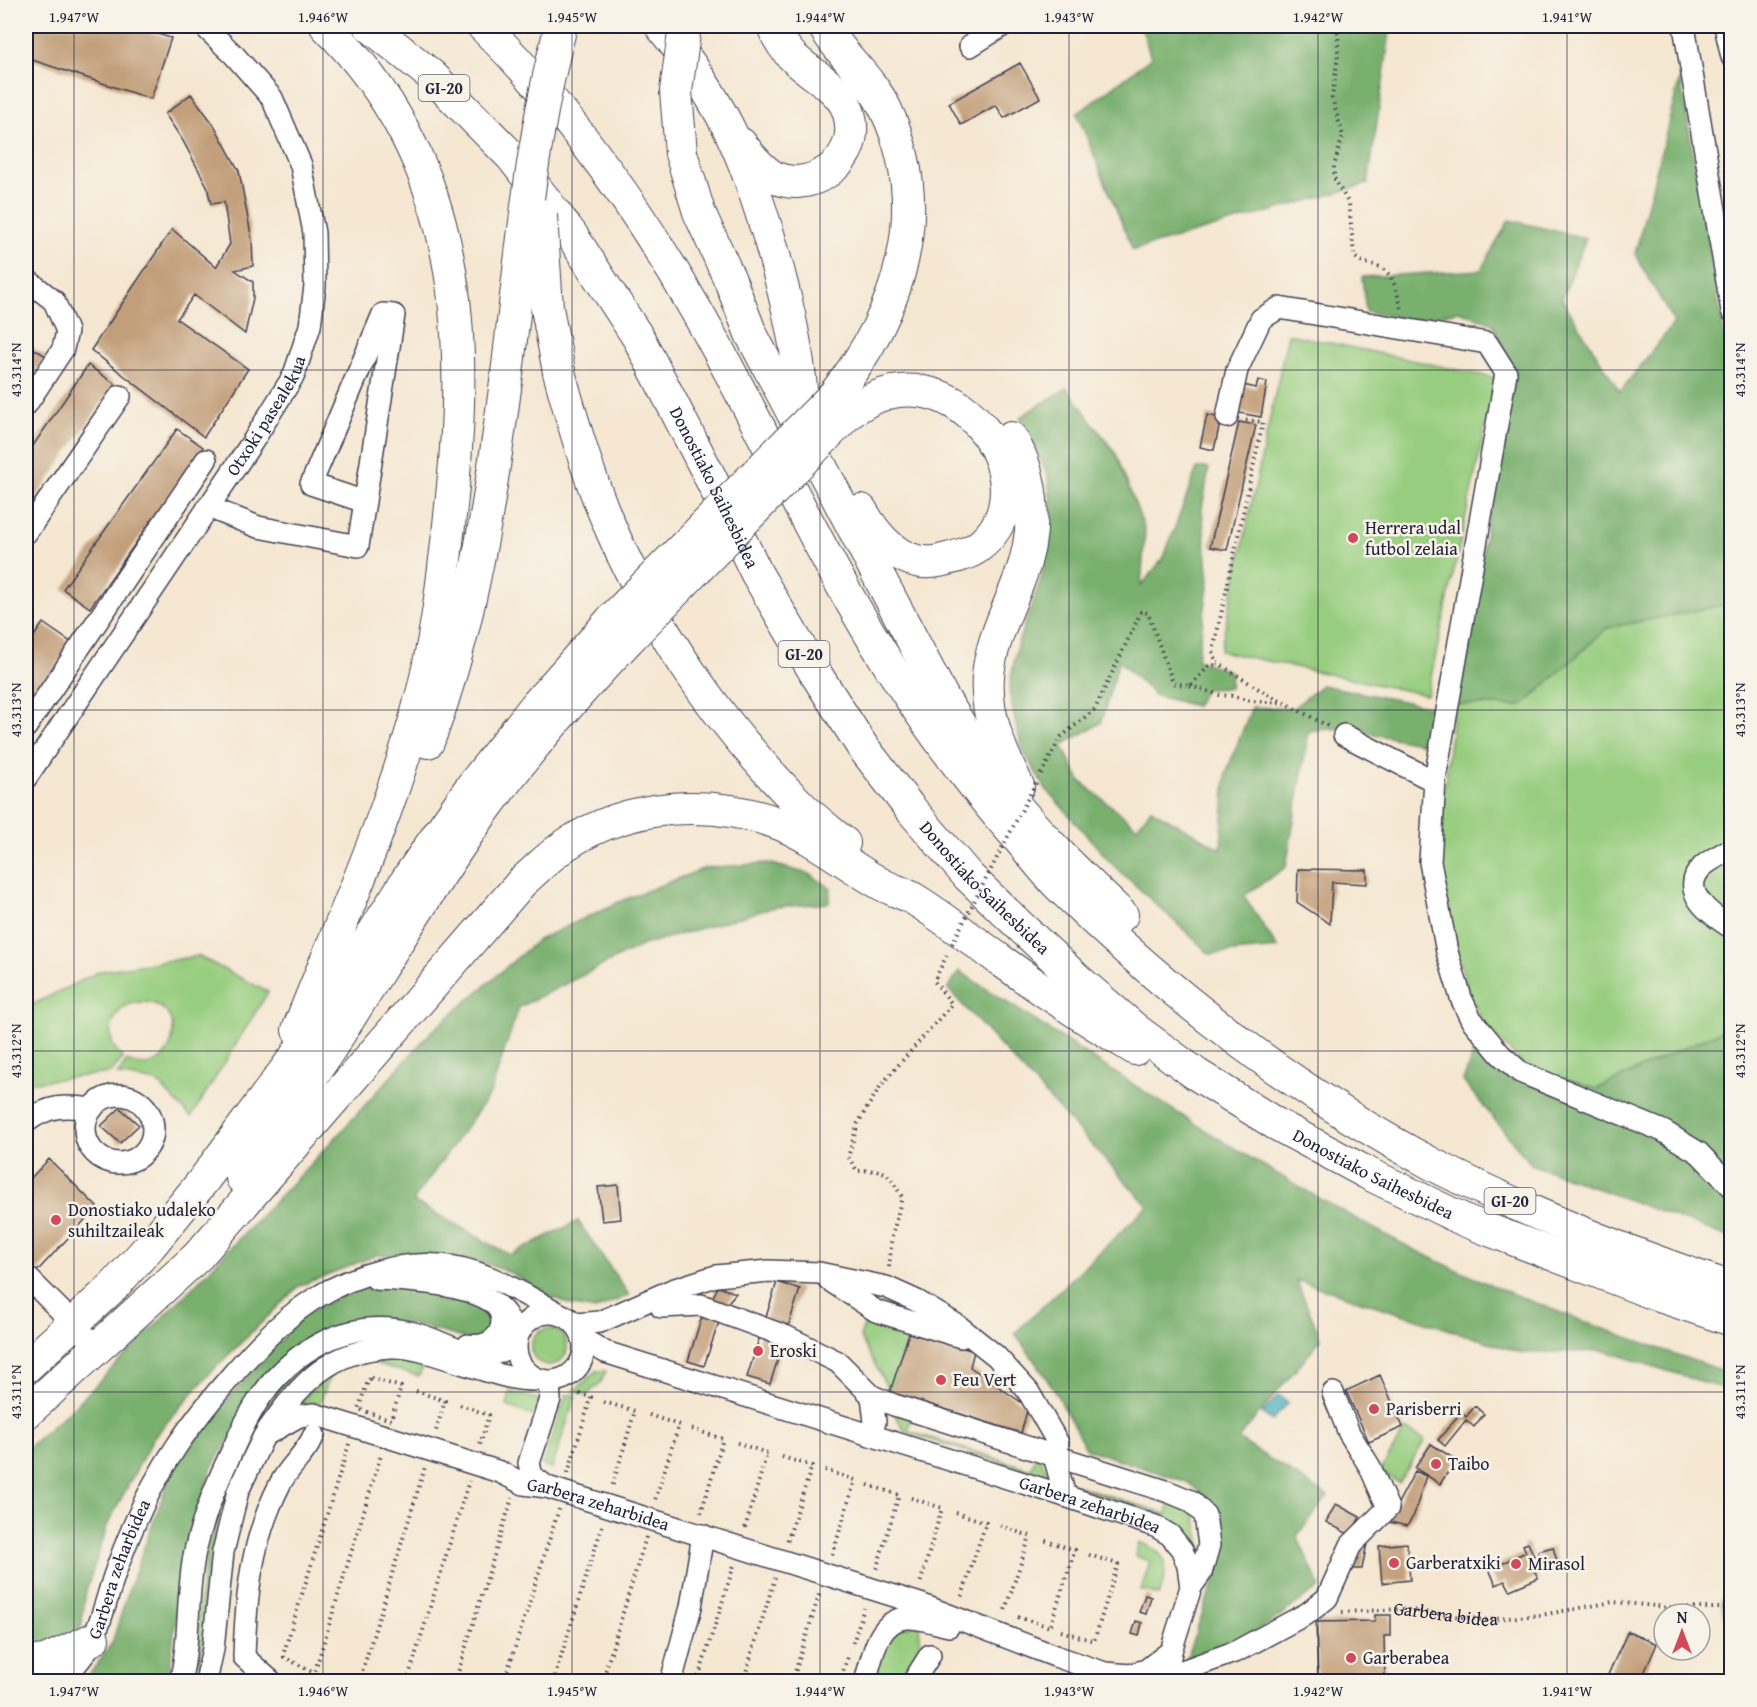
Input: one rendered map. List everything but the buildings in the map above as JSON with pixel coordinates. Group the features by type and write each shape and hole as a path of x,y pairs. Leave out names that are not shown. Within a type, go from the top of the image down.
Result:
{"highway":[{"path":"298,1030 383,818 418,708 440,610 458,420 456,311 450,269 431,190 409,138 378,87 348,48 326,26"},
{"name":"Donostiako Saihesbidea","path":"370,26 432,76 512,157 571,234 639,339 757,574 814,671 862,746 909,807 968,876 1078,981 1136,1030 1196,1074 1276,1124 1367,1173 1456,1216 1568,1262 1731,1320"},
{"name":"Donostiako Saihesbidea","path":"483,26 557,106 603,165 654,241 697,313 852,603 919,713 1000,818 1057,883 1128,951 1237,1039 1366,1126 1483,1189 1568,1228 1731,1288"},
{"path":"252,1113 346,936 391,840 438,716 470,596 494,473 530,185 550,69 561,26"},
{"path":"661,26 702,82 728,126 753,159 774,177 789,181 803,181 818,177 838,162 846,151 851,135 850,116 833,87 797,61 786,50 773,26"},
{"path":"685,26 676,91 681,153 699,212 730,280 751,334 944,698 972,744 1007,794 1042,836 1167,958 1281,1049 1302,1085"},
{"path":"824,26 836,46 868,83 885,108 897,137 905,166 908,197 907,231 901,268 893,295 840,405"},
{"path":"542,121 539,185 542,246 547,308 559,372 585,462 605,516 661,626 697,683 747,747 803,808 858,855 913,898 1094,1024 1151,1059 1196,1074"},
{"path":"728,126 761,212 779,272 800,367 802,399"},
{"path":"730,280 763,328 872,529 899,554 915,560 935,562 956,557 976,548 990,535 1000,519 1004,504 1004,472 990,438 964,409 938,395 906,391 877,396 861,403 840,405"},
{"path":"26,1367 74,1324 150,1246 203,1180 295,1057 410,875 471,787 537,704 622,628 840,405 851,385 888,375 924,374 940,377 959,385 977,397 992,412 1015,445 1029,485 1032,525 1029,550 994,646 988,676 988,705 1006,762 1042,836"},
{"path":"124,1324 211,1219 288,1113 404,929 472,828 539,741 582,690 622,628"},
{"path":"26,1436 130,1335 522,882 546,859 569,843 619,819 645,812 672,808 728,810 781,825 806,837 882,885 913,898"},
{"path":"26,1413 198,1256"},
{"path":"26,1663 45,1661 93,1639"}],"street":[{"name":"Otxoki pasealekua","path":"26,778 33,752 208,507 294,375 310,326 315,286 314,232 301,165 272,98 235,56 204,26"},
{"path":"970,46 1002,26"},
{"path":"1684,26 1731,311"},
{"path":"1725,26 1731,57"},
{"path":"26,279 54,301 67,331 63,349 26,405"},
{"path":"1227,417 1237,370 1261,319 1279,309 1487,343 1506,373 1435,779 1430,862 1447,952 1461,998 1471,1019 1500,1054 1520,1072 1663,1131 1699,1153 1731,1187"},
{"path":"208,507 258,527 358,546 369,479 394,315 383,314 311,484 365,502"},
{"path":"26,533 120,396"},
{"path":"26,727 206,460"},
{"path":"1344,735 1428,778 1435,779"},
{"path":"1731,848 1703,867 1694,880 1694,892 1702,906 1731,928"},
{"path":"26,1122 38,1112 51,1108 71,1106 92,1109"},
{"name":"Garbera zeharbidea","path":"59,1679 78,1663 93,1639 114,1575 151,1486 173,1449 210,1401 280,1324 319,1296 360,1278 398,1267 438,1265 458,1268 499,1281 573,1326 605,1352 1155,1526 1170,1535 1182,1550 1188,1566 1191,1587 1169,1668 1109,1677 920,1604 701,1526 553,1480 524,1484 500,1472 314,1414 299,1416 264,1436"},
{"path":"180,1682 188,1638 188,1615 195,1551 215,1486 249,1414 291,1362 313,1346 353,1330 387,1328 404,1330 471,1354 487,1356 503,1352 516,1340 522,1326 531,1318 542,1313 573,1326 600,1322 672,1290 716,1276 769,1271 819,1273 886,1287 947,1319 996,1356 1028,1391 1058,1443 1054,1456 1065,1496"},
{"path":"819,1273 876,1311 979,1343"},
{"path":"360,1278 439,1285 477,1295 494,1303 509,1318 516,1340 516,1354 520,1365 528,1374 544,1381 550,1399 530,1463 532,1476 553,1480"},
{"path":"29,1279 98,1348"},
{"path":"440,1341 475,1346 490,1343 500,1332 502,1324 499,1309 494,1303"},
{"path":"631,1307 661,1307 716,1322 751,1324 785,1336 838,1362 872,1396 894,1405 1169,1492 1191,1502 1205,1515 1209,1545 1201,1573 1191,1587"},
{"path":"206,1682 213,1649 223,1552 238,1491 264,1436 291,1396 314,1374 332,1362 364,1351 393,1346 429,1353 521,1381 565,1378 576,1369 583,1355 573,1326"},
{"path":"1169,1668 1182,1671 1238,1651 1308,1613 1327,1598 1351,1545 1388,1508 1370,1467 1349,1433 1333,1393"},
{"path":"870,1436 875,1422 872,1396"},
{"path":"272,1682 244,1658 248,1582 265,1520 280,1484 291,1466 310,1444 314,1435"},
{"path":"671,1682 692,1607 701,1526"},
{"path":"865,1682 882,1632 888,1624 905,1618 1006,1637"},
{"path":"913,1682 930,1655"}],"path":[{"path":"1338,26 1338,55 1332,98 1343,136 1334,166 1334,178 1349,204 1354,256 1360,261 1382,268 1389,275 1396,288 1402,314 1416,331"},
{"path":"1227,417 1263,422 1213,651 1216,662 1286,704 1344,735"},
{"path":"886,1287 892,1237 902,1197 888,1174 878,1170 857,1171 848,1157 858,1123 881,1085 952,1004 934,981 1061,737 1095,709 1142,612 1148,613 1173,683 1220,696 1286,704"},
{"path":"1190,686 1208,667 1218,664"},
{"path":"358,1410 371,1378 401,1387 391,1420"},
{"path":"416,1391 445,1401 435,1433"},
{"path":"553,1480 567,1475 591,1397 576,1394"},
{"path":"604,1402 635,1411 611,1489"},
{"path":"460,1405 489,1415 479,1447"},
{"path":"649,1415 678,1425 654,1503"},
{"path":"692,1429 723,1439 701,1526"},
{"path":"349,1441 284,1652 284,1658 312,1672 315,1671 382,1452"},
{"path":"737,1443 767,1453 744,1531"},
{"path":"782,1457 812,1466 787,1544"},
{"path":"359,1682 426,1466"},
{"path":"825,1470 855,1480 831,1558"},
{"path":"407,1682 470,1480"},
{"path":"868,1485 899,1495 875,1573"},
{"path":"455,1682 514,1494"},
{"path":"911,1498 942,1508 919,1587"},
{"path":"504,1682 560,1508"},
{"path":"956,1513 986,1522 962,1600"},
{"path":"553,1682 604,1522"},
{"path":"1000,1526 1030,1536 1006,1614"},
{"path":"602,1682 646,1535"},
{"path":"1018,1617 1050,1627 1074,1550 1043,1540"},
{"path":"1061,1631 1094,1641 1118,1564 1086,1554"},
{"path":"697,1682 735,1562"},
{"path":"743,1682 775,1576 766,1573"},
{"path":"792,1682 821,1590 810,1587"},
{"name":"Garbera bidea","path":"1308,1613 1402,1610 1484,1620 1541,1615 1613,1602 1677,1608 1728,1608 1731,1606"}],"green space":[{"path":"1141,26 1391,26 1368,184 1133,250 1077,114 1151,58"},
{"path":"1680,78 1731,373 1731,617 1727,604 1607,628 1522,706 1454,704 1515,374 1493,324 1459,311 1413,320 1366,312 1362,277 1481,270 1509,220 1586,238 1562,299 1620,392 1674,323 1635,254"},
{"name":"Herrera udal futbol zelaia","path":"1288,334 1496,378 1427,695 1220,651"},
{"path":"1067,388 1116,454 1145,530 1141,586 1164,557 1197,468 1209,468 1202,509 1209,581 1197,660 1231,672 1230,688 1205,689 1196,706 1154,695 1119,661 1101,723 1062,745 1080,781 1137,827 1151,809 1221,849 1226,773 1252,707 1292,709 1322,685 1433,707 1429,745 1343,728 1309,731 1286,867 1244,896 1278,948 1210,954 1112,864 1046,789 1024,753 1009,690 1017,646 1041,579 1052,525 1048,475 1020,417"},
{"path":"1728,604 1732,617 1731,1026 1597,1089 1526,1067 1483,1023 1466,985 1450,924 1437,855 1454,704 1522,706 1607,628"},
{"path":"768,863 809,874 831,888 829,903 775,907 643,945 519,1007 490,1094 413,1201 510,1255 578,1221 629,1295 595,1310 574,1306 541,1293 513,1274 485,1263 436,1255 377,1255 299,1286 211,1372 153,1438 108,1524 86,1591 81,1628 26,1660 26,1449 78,1403 193,1287 338,1135 432,1031 538,940 621,901 705,868"},
{"path":"198,956 268,992 191,1117 157,1082 117,1075 127,1061 144,1065 157,1061 167,1052 172,1040 172,1026 168,1014 158,1005 142,1002 125,1006 114,1019 111,1031 112,1042 123,1058 110,1073 26,1083 26,1008 100,971"},
{"path":"959,971 1235,1149 1349,1215 1446,1265 1526,1300 1731,1374 1731,1386 1724,1389 1605,1351 1522,1353 1296,1280 1321,1339 1238,1439 1328,1496 1297,1536 1320,1587 1262,1628 1184,1665 1216,1575 1221,1532 1210,1500 1187,1482 1086,1449 1052,1386 1015,1333 1148,1206 948,989"},
{"path":"1731,1026 1731,1238 1531,1164 1463,1081 1474,1052 1597,1089"},
{"path":"402,1287 483,1302 493,1316 490,1333 471,1340 411,1324 334,1331 226,1443 211,1469 184,1555 168,1681 84,1682 112,1643 172,1471 209,1420 304,1314 357,1289"},
{"path":"866,1320 909,1333 890,1392 860,1337"},
{"path":"549,1329 561,1335 567,1347 561,1359 549,1365 537,1359 531,1347 537,1335"},
{"path":"352,1344 330,1358 232,1481 221,1510 209,1563 203,1645 199,1664 195,1663 206,1559 213,1526 236,1461 270,1403 292,1379 318,1359"},
{"path":"396,1361 424,1364 419,1376 373,1363"},
{"path":"596,1371 606,1371 601,1382 587,1395 574,1391"},
{"path":"331,1374 320,1403 298,1403"},
{"path":"510,1391 540,1400 536,1417 507,1406"},
{"path":"566,1395 576,1395 552,1468 542,1465"},
{"path":"894,1412 912,1416 908,1431 1030,1469 1038,1454 1049,1475 1047,1477 905,1432"},
{"path":"1405,1429 1425,1440 1399,1483 1380,1472"},
{"path":"1075,1485 1167,1514 1172,1497 1195,1514 1203,1556 1196,1556 1187,1535 1167,1517"},
{"path":"1139,1542 1157,1551 1165,1562 1165,1576 1159,1595 1141,1590 1150,1561 1135,1556"},
{"path":"1731,1595 1731,1645 1721,1600"},
{"path":"913,1625 919,1626 922,1655 904,1681 871,1682 888,1633"}],"water":[{"path":"1279,1395 1288,1403 1272,1421 1262,1413"}],"place":[{"name":"Herrera udal futbol zelaia","path":"1353,538"},
{"name":"Donostiako udaleko suhiltzaileak","path":"56,1220"},
{"name":"Eroski","path":"758,1351"},
{"name":"Feu Vert","path":"941,1380"},
{"name":"Parisberri","path":"1374,1409"},
{"name":"Taibo","path":"1436,1464"},
{"name":"Garberatxiki","path":"1394,1563"},
{"name":"Mirasol","path":"1516,1564"},
{"name":"Garberabea","path":"1351,1658"}]}
